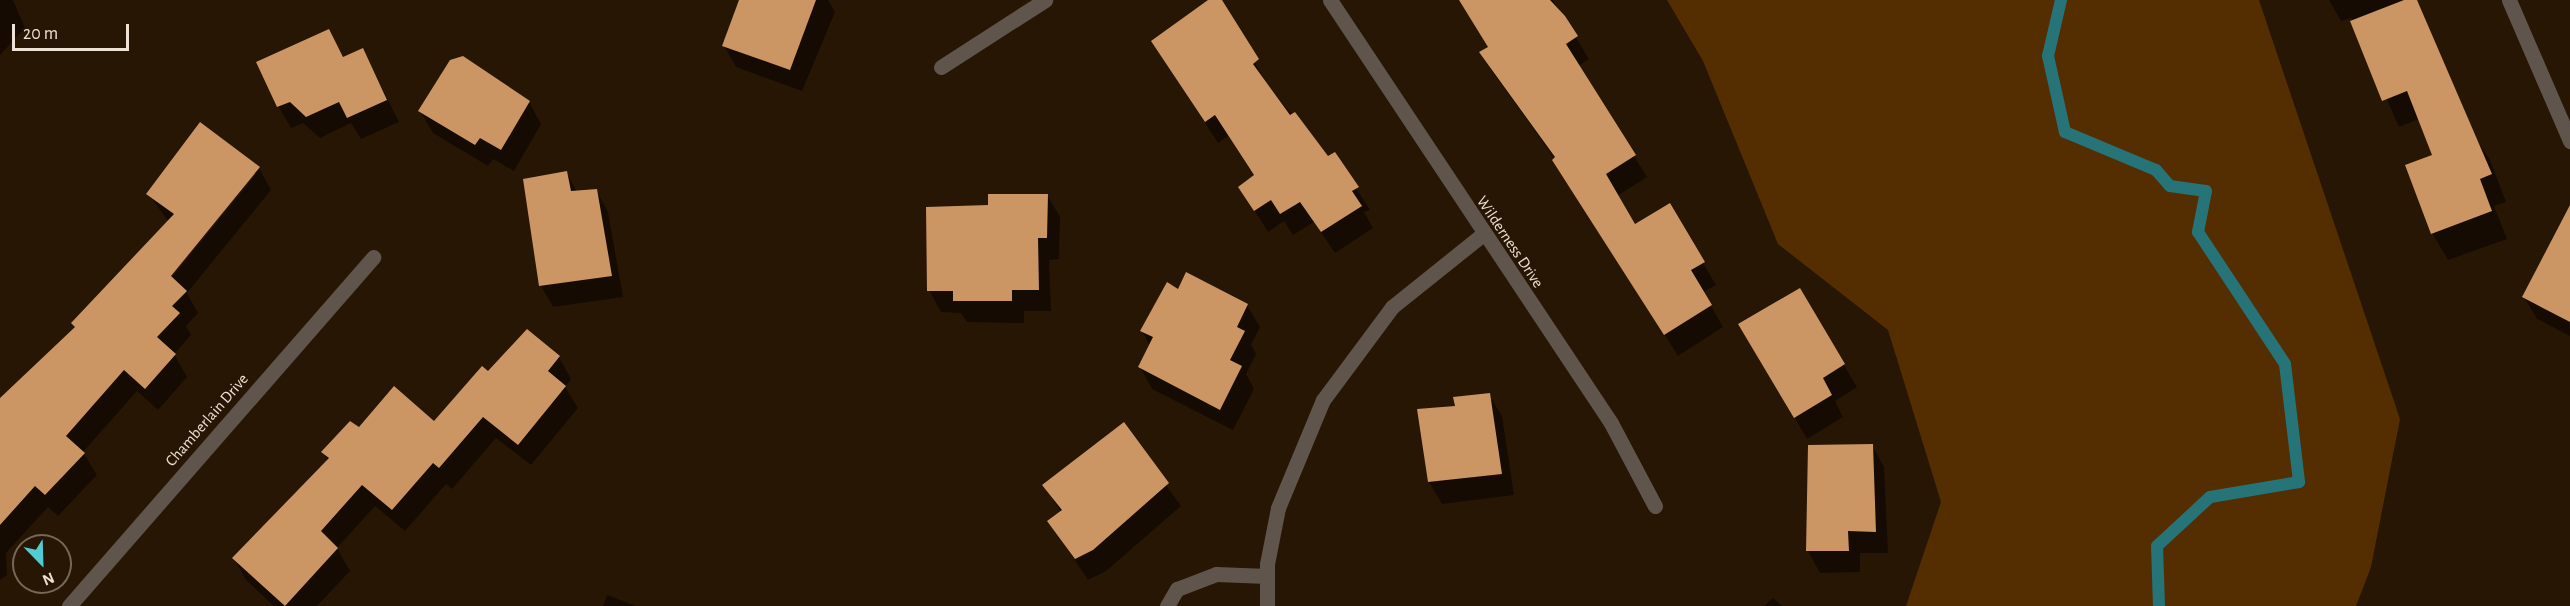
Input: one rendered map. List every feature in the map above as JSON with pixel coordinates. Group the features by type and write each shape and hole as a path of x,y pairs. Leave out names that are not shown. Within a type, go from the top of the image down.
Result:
{"street":[{"path":"941,67 1045,0"},
{"name":"Wilderness Drive","path":"1330,0 1483,234 1611,423 1655,506"},
{"path":"2509,0 2570,141"},
{"path":"1267,606 1267,576 1278,508 1323,400 1392,307 1483,234"},
{"name":"Chamberlain Drive","path":"69,606 373,257"},
{"path":"1167,606 1177,589 1216,574 1267,576"}],"shaded area":[{"path":"1667,0 2259,0 2400,419 2371,567 2356,606 1906,606 1941,502 1888,330 1778,244 1703,61"}],"building":[{"path":"739,0 816,0 790,70 722,46"},
{"path":"1208,0 1222,0 1259,59 1253,64 1290,115 1295,112 1328,156 1335,152 1359,187 1352,191 1362,206 1321,232 1300,202 1280,214 1271,200 1254,211 1238,187 1254,175 1215,115 1205,122 1151,41"},
{"path":"1459,0 1550,0 1565,16 1578,36 1566,44 1636,155 1606,174 1635,224 1670,203 1705,262 1691,270 1712,305 1664,335 1552,160 1555,157 1479,52 1488,47"},
{"path":"2404,0 2417,0 2492,174 2480,179 2492,211 2431,234 2405,165 2432,155 2407,91 2382,101 2350,21"},
{"path":"329,29 343,57 363,48 387,100 347,118 339,102 306,117 290,102 277,107 256,62"},
{"path":"463,56 530,101 501,150 480,138 475,145 418,111 450,60"},
{"path":"200,122 260,167 171,276 187,291 172,306 180,313 157,337 176,354 145,389 124,370 66,436 85,453 45,495 35,486 0,525 0,398 75,327 71,323 174,214 146,194"},
{"path":"567,171 571,191 597,189 612,276 539,286 523,179"},
{"path":"988,194 1048,194 1047,238 1038,238 1039,290 1012,290 1012,301 953,301 953,291 927,291 926,207 988,205"},
{"path":"2570,205 2570,322 2522,297"},
{"path":"1186,272 1248,304 1237,327 1245,331 1230,360 1242,366 1220,410 1138,367 1153,337 1140,331 1167,282 1178,289"},
{"path":"1800,288 1845,364 1823,378 1832,395 1794,418 1738,324"},
{"path":"527,329 560,356 548,371 566,386 518,445 483,417 439,468 433,463 392,510 362,485 321,531 338,548 285,606 232,558 329,458 321,452 350,421 359,427 394,386 434,421 482,366 488,371"},
{"path":"1490,393 1502,474 1428,482 1417,409 1455,406 1453,397"},
{"path":"1124,422 1169,483 1093,550 1075,559 1047,521 1062,510 1042,485"},
{"path":"1873,444 1876,532 1848,531 1849,551 1806,551 1808,445"}],"waterway":[{"path":"2061,0 2048,56 2065,132 2156,170 2170,186 2206,191 2198,232 2285,364 2299,482 2210,497 2157,546 2159,606"}]}
